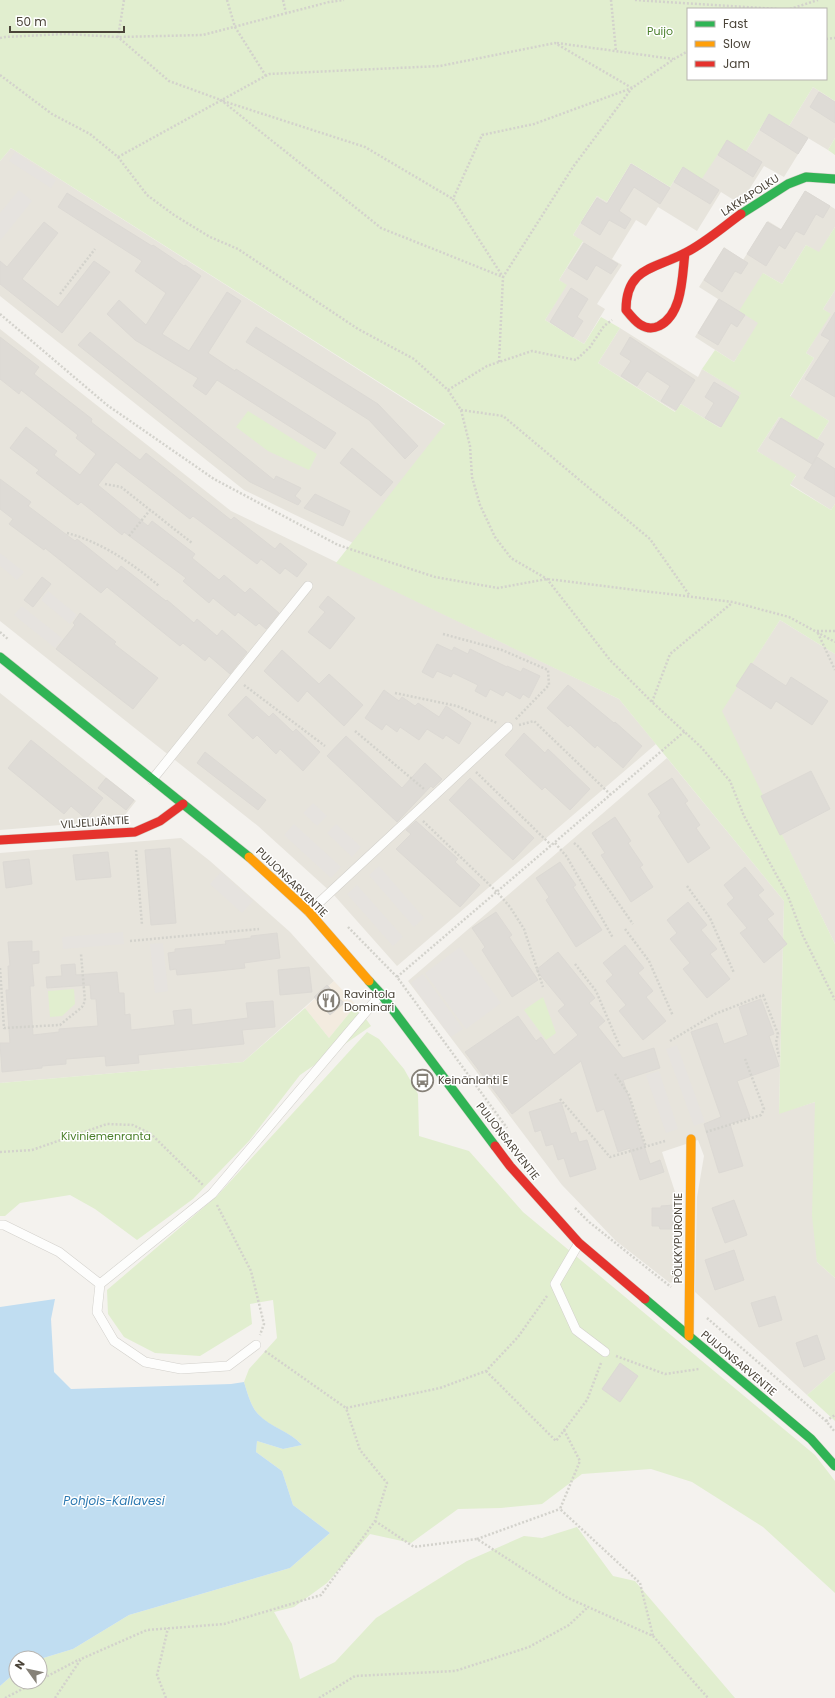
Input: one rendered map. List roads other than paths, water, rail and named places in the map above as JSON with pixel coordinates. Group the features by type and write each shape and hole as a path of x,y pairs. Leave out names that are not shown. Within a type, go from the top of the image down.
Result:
{"main road":[{"name":"LAKKAPOLKU","path":"685,253 679,295 674,313 663,325 650,328 635,322 626,310 626,298 630,286 641,273 654,265 685,253 753,206 788,184 806,177 835,179"},
{"name":"PUIJONSARVENTIE","path":"0,657 241,850 309,912 381,994 510,1166 579,1243 811,1439 835,1466"},
{"name":"VILJELIJÄNTIE","path":"0,840 134,832 150,827 167,819 183,804"},
{"name":"PÖLKKYPURONTIE","path":"689,1336 691,1139"}],"lane":[{"path":"152,780 308,586"},
{"path":"309,912 508,727"},
{"path":"256,1345 228,1366 181,1369 145,1362 114,1341 97,1312 100,1284 212,1194 381,994"},
{"path":"0,1225 4,1225 59,1252 100,1284"},
{"path":"579,1243 555,1284 576,1330 605,1352"}],"water":[{"name":"Pohjois-Kallavesi","path":"55,1299 51,1319 54,1372 71,1389 231,1384 244,1382 251,1403 258,1414 269,1423 292,1436 302,1445 283,1449 257,1441 256,1452 282,1471 293,1505 330,1533 290,1568 129,1615 73,1649 48,1657 48,1650 8,1650 8,1679 0,1686 0,1307"}],"place":[{"name":"Ravintola Dominari","path":"329,1000"},
{"name":"Keinänlahti E","path":"422,1080"}],"park label":[{"name":"Puijo","path":"660,31"},
{"name":"Kiviniemenranta","path":"106,1136"}]}
